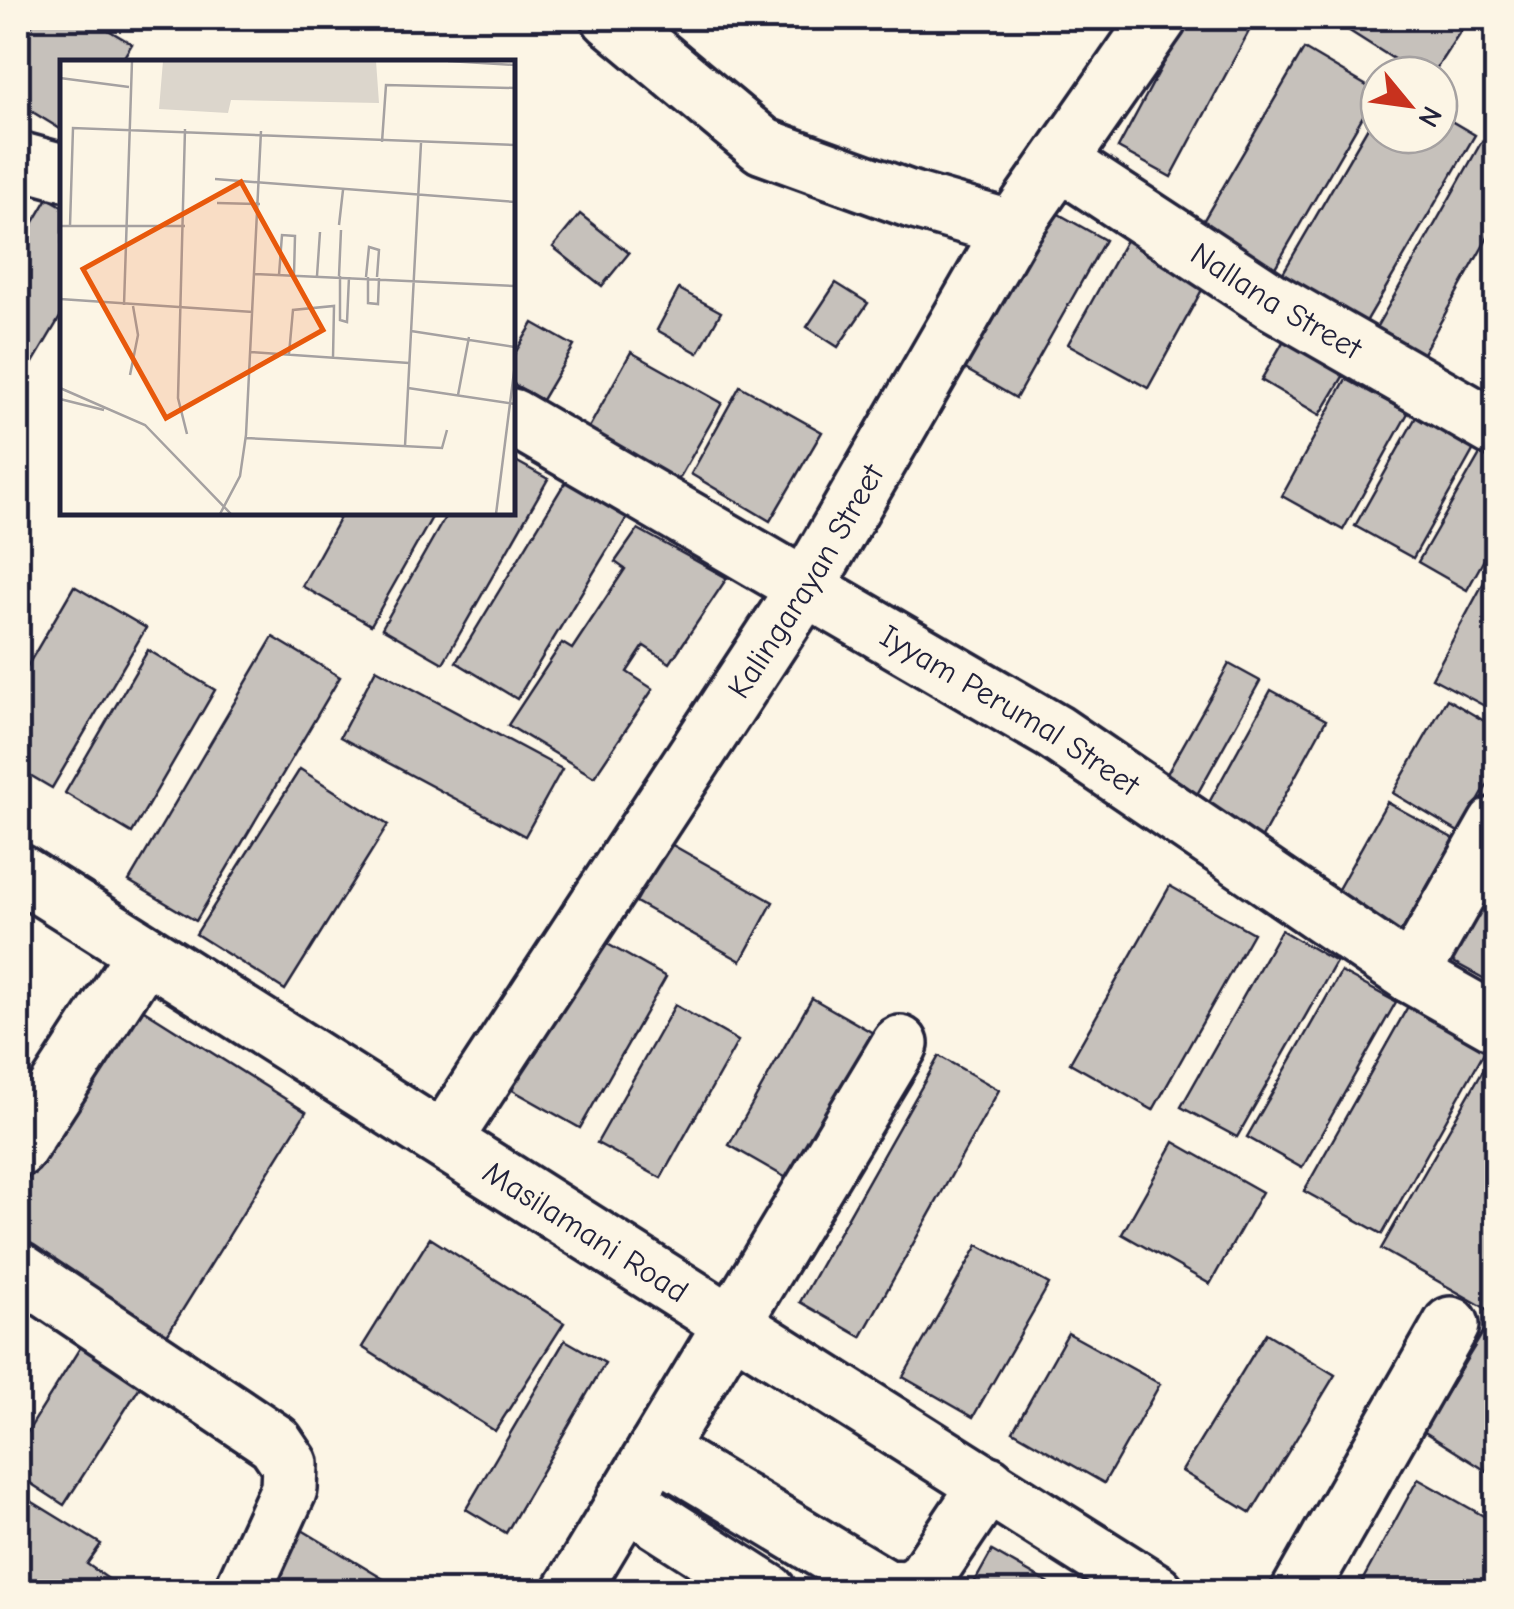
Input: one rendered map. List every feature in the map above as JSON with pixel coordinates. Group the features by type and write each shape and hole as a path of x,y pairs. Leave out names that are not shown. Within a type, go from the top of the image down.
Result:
{"street":[{"path":"610,18 762,146 912,200 1012,228"},
{"name":"Kalingarayan Street","path":"444,1139 807,585 1012,228 1062,164 1159,18"},
{"path":"18,160 60,171"},
{"name":"Nallana Street","path":"1062,164 1272,301 1496,429"},
{"name":"Iyyam Perumal Street","path":"515,419 1054,732 1411,975 1496,1023"},
{"path":"1411,975 1496,825"},
{"name":"Masilamani Road","path":"18,872 988,1484 1095,1575 1156,1592"},
{"path":"18,1148 146,953"},
{"path":"571,1592 900,1044"},
{"path":"18,1270 275,1442 290,1464 289,1489 242,1592"},
{"path":"1298,1592 1451,1324"},
{"path":"656,1450 886,1588 908,1588 922,1580 988,1484"},
{"path":"626,1500 768,1592"}],"building":[{"path":"36,18 88,18 132,44 122,60 60,60 60,129 18,103 18,49"},
{"path":"1188,18 1256,18 1171,177 1118,148"},
{"path":"1329,18 1469,18 1445,55 1387,55"},
{"path":"1304,49 1359,81 1359,123 1273,271 1199,228"},
{"path":"1459,126 1475,135 1363,327 1280,278 1359,142 1359,155 1459,155"},
{"path":"1482,141 1496,149 1496,223 1418,362 1372,335"},
{"path":"48,198 60,205 60,317 18,388 18,249"},
{"path":"1048,208 1105,240 1016,398 960,366"},
{"path":"580,214 629,253 602,286 553,247"},
{"path":"1130,233 1209,277 1148,388 1068,344"},
{"path":"836,283 868,303 838,347 807,327"},
{"path":"679,289 721,312 698,353 657,330"},
{"path":"533,323 574,346 542,400 515,385 515,353"},
{"path":"1287,335 1347,370 1320,415 1261,380"},
{"path":"631,352 722,403 676,484 586,433"},
{"path":"1346,379 1408,413 1343,530 1282,496"},
{"path":"740,386 822,432 770,521 691,474"},
{"path":"1416,417 1474,449 1413,558 1355,526"},
{"path":"1480,454 1496,463 1496,538 1467,590 1418,562"},
{"path":"515,461 548,479 443,663 382,628 446,515 515,515"},
{"path":"567,479 628,516 517,699 456,662"},
{"path":"341,515 433,515 371,625 302,586"},
{"path":"638,529 727,578 670,663 644,646 627,672 653,689 594,777 508,725 562,643 572,649 625,569 615,562"},
{"path":"1484,582 1496,589 1496,712 1432,678"},
{"path":"74,586 146,628 52,788 18,768 18,682"},
{"path":"273,637 340,677 196,921 129,881"},
{"path":"148,650 215,690 132,833 65,793"},
{"path":"1229,664 1260,681 1195,798 1163,781"},
{"path":"376,669 562,769 525,836 340,737"},
{"path":"1271,690 1326,720 1261,839 1206,808"},
{"path":"1447,699 1496,728 1496,770 1460,833 1393,793"},
{"path":"300,769 388,825 285,990 196,934"},
{"path":"1387,802 1454,839 1398,938 1332,900"},
{"path":"669,843 773,902 741,961 636,902"},
{"path":"1496,869 1496,985 1448,959"},
{"path":"1170,886 1253,933 1153,1110 1070,1063"},
{"path":"1281,930 1336,962 1237,1137 1181,1107"},
{"path":"595,937 666,977 580,1128 509,1088"},
{"path":"1341,972 1396,1002 1302,1168 1247,1137"},
{"path":"812,998 887,1041 804,1188 729,1145"},
{"path":"1411,1001 1488,1045 1382,1234 1304,1191"},
{"path":"136,1005 306,1112 165,1338 18,1245 18,1194"},
{"path":"675,1005 738,1041 661,1178 597,1143"},
{"path":"939,1056 999,1090 861,1337 800,1302"},
{"path":"1487,1063 1496,1068 1496,1314 1381,1249"},
{"path":"1174,1142 1262,1192 1210,1284 1122,1234"},
{"path":"430,1238 564,1323 495,1431 362,1347"},
{"path":"978,1245 1049,1284 973,1417 903,1377"},
{"path":"1487,1326 1496,1332 1496,1477 1423,1431"},
{"path":"1068,1333 1160,1384 1104,1483 1013,1431"},
{"path":"1266,1333 1335,1375 1251,1513 1182,1471"},
{"path":"565,1340 605,1363 506,1533 466,1509"},
{"path":"83,1343 143,1382 64,1505 18,1475 18,1447"},
{"path":"1418,1479 1496,1523 1496,1557 1478,1592 1356,1592"},
{"path":"18,1493 101,1544 87,1564 127,1592 18,1592"},
{"path":"297,1527 405,1592 258,1591"},
{"path":"992,1551 1060,1590 1059,1592 969,1592"}]}
